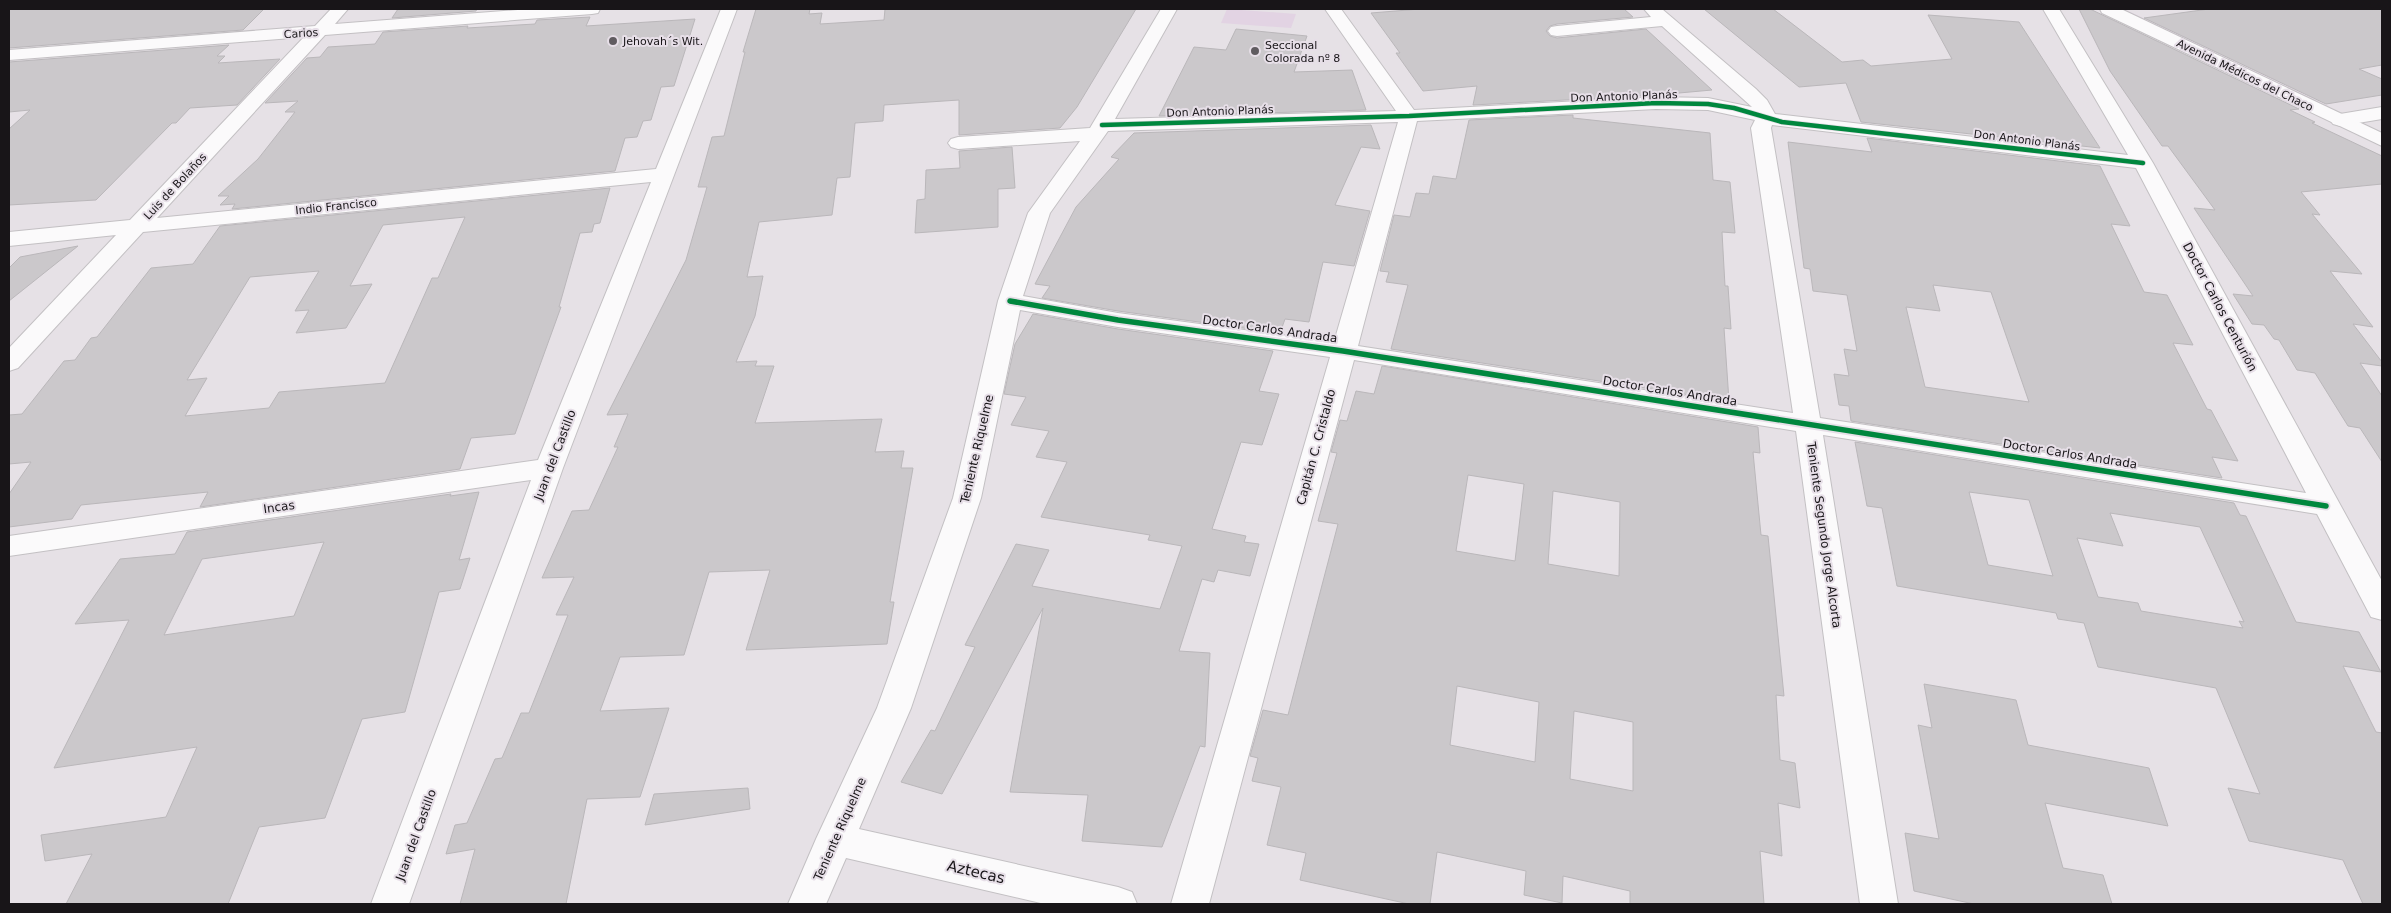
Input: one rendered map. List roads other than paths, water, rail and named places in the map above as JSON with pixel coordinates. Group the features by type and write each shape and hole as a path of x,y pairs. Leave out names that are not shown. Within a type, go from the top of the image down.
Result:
{"street":[{"name":"Luis de Bolaños","path":"9,363 340,9"},
{"name":"Carios","path":"9,55 592,9"},
{"name":"Juan del Castillo","path":"390,904 549,468 729,9"},
{"name":"Teniente Riquelme","path":"807,904 834,839 894,708 967,498 1010,301 1039,213 1099,130 1168,9"},
{"path":"1333,9 1409,116"},
{"name":"Doctor Carlos Centurión","path":"2051,9 2142,163 2382,609"},
{"name":"Avenida Médicos del Chaco","path":"2108,9 2382,140"},
{"name":"Avenida Médicos del Chaco","path":"2138,9 2373,114 2382,125"},
{"path":"1557,31 1659,15 1749,92 1760,104 1767,117"},
{"name":"Don Antonio Planás","path":"958,143 1099,130 1656,103 1708,104 1734,108 1782,122 2142,163"},
{"path":"2340,120 2373,114"},
{"name":"Capitán C. Cristaldo","path":"1190,904 1409,116"},
{"name":"Teniente Segundo Jorge Alcorta","path":"1767,117 1762,128 1879,904"},
{"name":"Indio Francisco","path":"9,239 664,174"},
{"name":"Doctor Carlos Andrada","path":"1010,301 1118,320 1343,351 2326,506"},
{"name":"Incas","path":"9,546 549,468"},
{"name":"Aztecas","path":"834,839 1118,904"}],"place":[{"name":"Jehovah´s Wit.","path":"613,41"},
{"name":"Seccional Colorada nº 8","path":"1255,51"}]}
